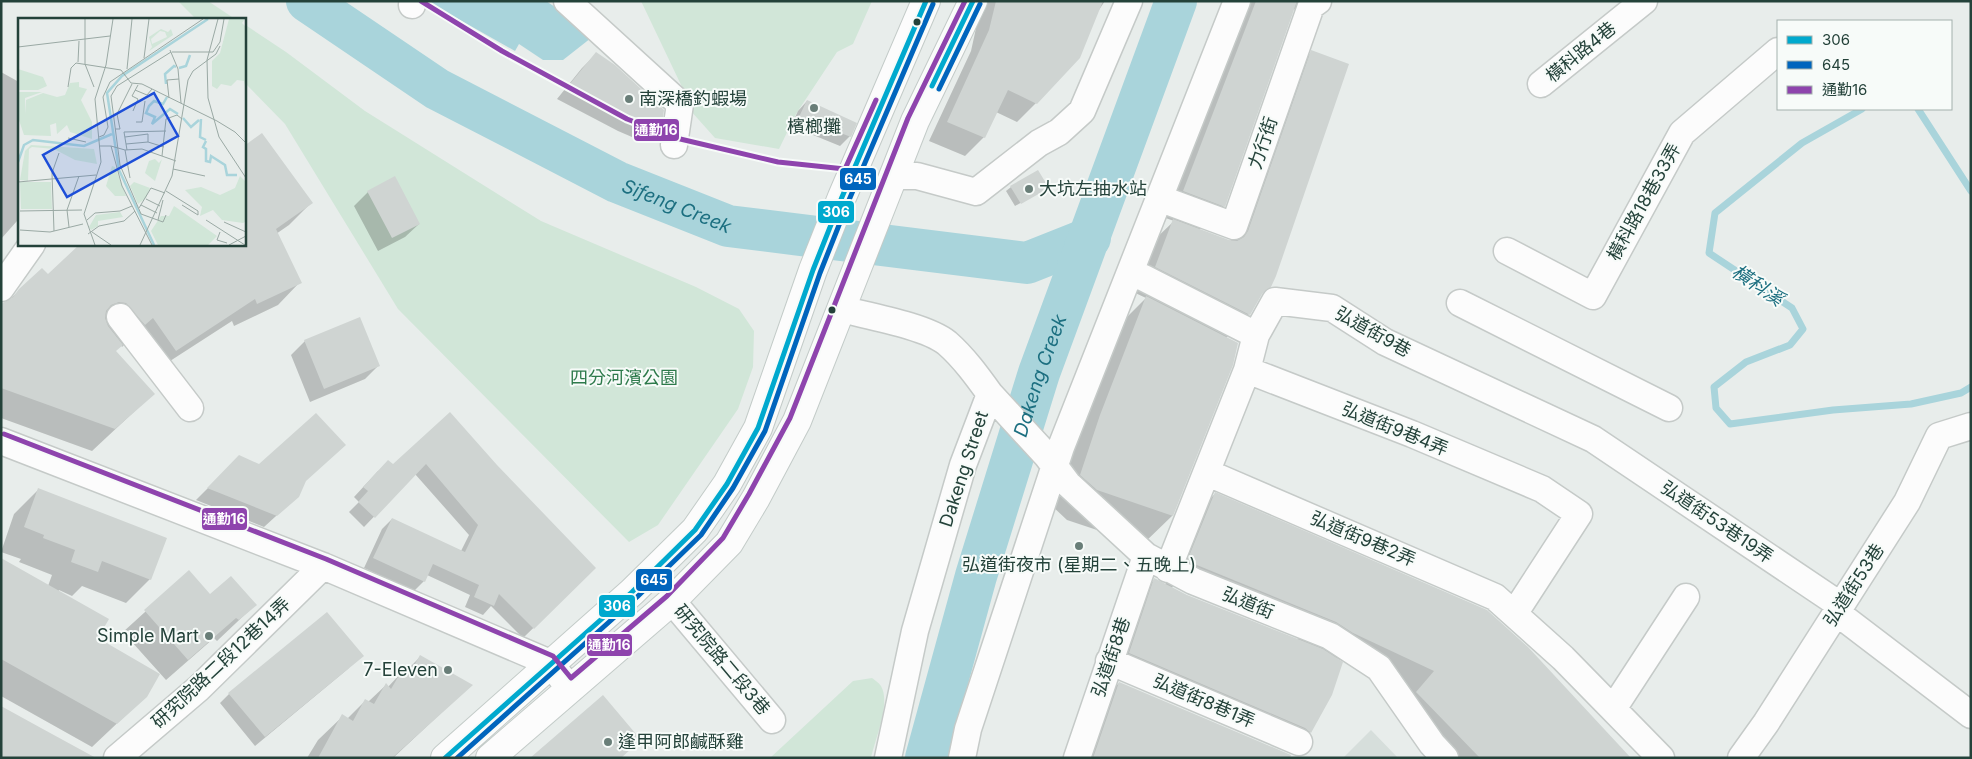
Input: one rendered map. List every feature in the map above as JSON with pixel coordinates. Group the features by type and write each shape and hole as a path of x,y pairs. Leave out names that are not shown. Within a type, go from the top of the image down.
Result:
{"main road":[{"path":"445,758 632,592 695,530 727,484 758,428 813,270 842,196 926,1"},
{"path":"490,758 672,601 729,543 798,421 915,121 973,1"},
{"name":"Dakeng Street","path":"800,307 841,309"}],"street":[{"path":"567,1 680,104 674,145"},
{"path":"893,176 917,176 976,192 1039,143 1059,132 1082,111 1129,1"},
{"path":"962,758 968,729 1049,459 1237,1"},
{"name":"力行街","path":"1172,203 1234,226 1311,6 1318,1"},
{"name":"橫科路4巷","path":"1541,84 1644,1"},
{"name":"橫科路18巷33弄","path":"1507,251 1593,296 1682,133 1777,52"},
{"path":"1,288 31,245"},
{"path":"1144,278 1256,335"},
{"name":"弘道街9巷","path":"1157,562 1208,473 1247,370 1256,335 1275,301 1332,308 1385,342 1593,439"},
{"path":"1460,303 1669,408"},
{"name":"Dakeng Street","path":"841,309 913,327 946,342 965,361 990,394 963,465 915,631 888,758"},
{"path":"120,317 190,408"},
{"name":"弘道街9巷4弄","path":"1247,370 1412,434 1542,489 1579,514 1514,614"},
{"name":"弘道街","path":"990,394 1049,459 1068,484 1157,562 1193,580 1330,636 1379,668 1432,744 1445,758"},
{"name":"弘道街53巷","path":"1741,758 1766,723 1907,502 1939,436 1971,426"},
{"name":"弘道街53巷19弄","path":"1593,439 1838,609 1971,715"},
{"path":"1,441 322,566 550,663 570,689"},
{"name":"弘道街9巷2弄","path":"1208,473 1495,597 1563,658 1660,758"},
{"name":"弘道街8巷","path":"1077,758 1109,661 1157,562"},
{"name":"研究院路二段12巷14弄","path":"117,758 198,688 322,566"},
{"path":"1613,709 1686,597"},
{"name":"研究院路二段3巷","path":"672,601 772,720"},
{"name":"弘道街8巷1弄","path":"1109,661 1299,742"}],"shaded area":[{"path":"1371,730 1398,758 1343,758"}],"green space":[{"path":"178,1 208,1 234,18 195,18"},
{"path":"641,1 872,1 853,44 837,52 796,114 779,149 715,138 690,110 682,87"},
{"name":"四分河濱公園","path":"245,25 286,52 365,111 541,221 696,287 739,309 754,331 753,367 738,409 658,525 629,542 398,309 285,124 245,83"},
{"path":"872,678 881,686 884,693 884,702 871,758 770,758 853,681"}],"water":[{"path":"431,1 546,1 570,17 591,38 563,60 543,60 519,44 515,51 430,3"}],"building":[{"path":"996,1 1103,1 1080,58 1037,104 1008,90 985,138 947,122 989,30"},
{"path":"1256,1 1297,1 1225,207 1183,191"},
{"path":"1311,50 1349,64 1276,276 1271,287 1262,294 1250,315 1155,267 1173,219 1229,240 1237,241 1244,237 1248,231"},
{"name":"南深橋釣蝦場","path":"596,52 615,65 664,110 661,130 632,118 569,85"},
{"name":"檳榔攤","path":"807,100 857,123 851,137 799,117"},
{"path":"262,133 313,203 276,229 302,283 257,304 255,299 176,351 153,318 145,325 126,303 119,302 111,305 106,311 105,318 108,326 123,345 116,351 155,394 115,429 1,388 1,304 13,297 42,268 48,274 79,245 245,245 245,145"},
{"name":"大坑左抽水站","path":"1038,170 1049,188 1021,204 1010,186"},
{"path":"395,176 420,224 392,238 367,191"},
{"path":"1146,296 1238,343 1233,365 1173,516 1097,490 1080,475 1100,415"},
{"path":"360,317 380,366 324,389 304,340"},
{"path":"450,412 497,465 596,568 534,629 499,594 494,606 474,597 479,585 433,564 425,582 373,558 392,518 465,552 478,525 426,464 375,518 358,502 368,491 363,487 388,460 393,464"},
{"path":"316,413 346,445 306,481 299,497 277,516 207,488 239,455 259,464"},
{"path":"38,488 167,538 151,580 102,561 98,572 71,562 75,550 43,538 44,535 24,527"},
{"path":"1215,492 1487,610 1528,647 1631,758 1480,758 1416,692 1434,671 1353,633 1336,622 1187,561"},
{"path":"1,558 109,619 98,638 160,674 147,697 117,724 1,659"},
{"path":"189,570 210,594 231,576 257,605 239,620 236,618 188,660 144,610"},
{"path":"1154,578 1187,595 1323,649 1343,662 1332,695 1311,733 1305,728 1129,653"},
{"path":"327,612 364,656 265,737 228,693"},
{"path":"420,655 473,685 392,758 318,758 342,714 353,721 365,699 374,704 386,683 391,689 401,672 408,676"},
{"path":"1119,682 1291,755 1290,758 1093,758"},
{"path":"603,695 641,740 621,758 530,758"},
{"path":"1,706 41,728 96,758 1,758"}],"waterway":[{"name":"Sifeng Creek","path":"307,1 437,89 617,182 728,226 1027,263 1090,238"},
{"name":"Dakeng Creek","path":"926,758 976,576 1039,373 1176,1"},
{"name":"橫科溪","path":"1860,110 1802,143 1715,213 1709,253 1792,308 1803,329 1790,345 1746,362 1714,387 1716,408 1730,424 1833,410 1911,404 1961,393 1971,387"},
{"name":"橫科溪","path":"1919,110 1971,191"}],"transit line":[{"name":"通勤16","path":"421,1 502,51 627,119 676,138 778,162 845,169 876,100"},
{"name":"306","path":"445,758 632,592 695,530 727,484 758,428 813,270 842,197 926,1"},
{"name":"通勤16","path":"4,434 326,559 553,656 571,678 667,596 723,538 749,494 790,418 908,118 965,1"},
{"name":"306","path":"932,86 973,1"},
{"name":"645","path":"457,758 637,597 701,535 733,488 765,431 820,273 849,200 933,4"},
{"name":"645","path":"939,89 980,4"}],"place":[{"name":"南深橋釣蝦場","path":"629,99"},
{"name":"檳榔攤","path":"814,108"},
{"name":"大坑左抽水站","path":"1029,189"},
{"name":"弘道街夜市 (星期二、五晚上)","path":"1079,546"},
{"name":"Simple Mart","path":"209,636"},
{"name":"7-Eleven","path":"448,670"},
{"name":"逢甲阿郎鹹酥雞","path":"608,742"}]}
